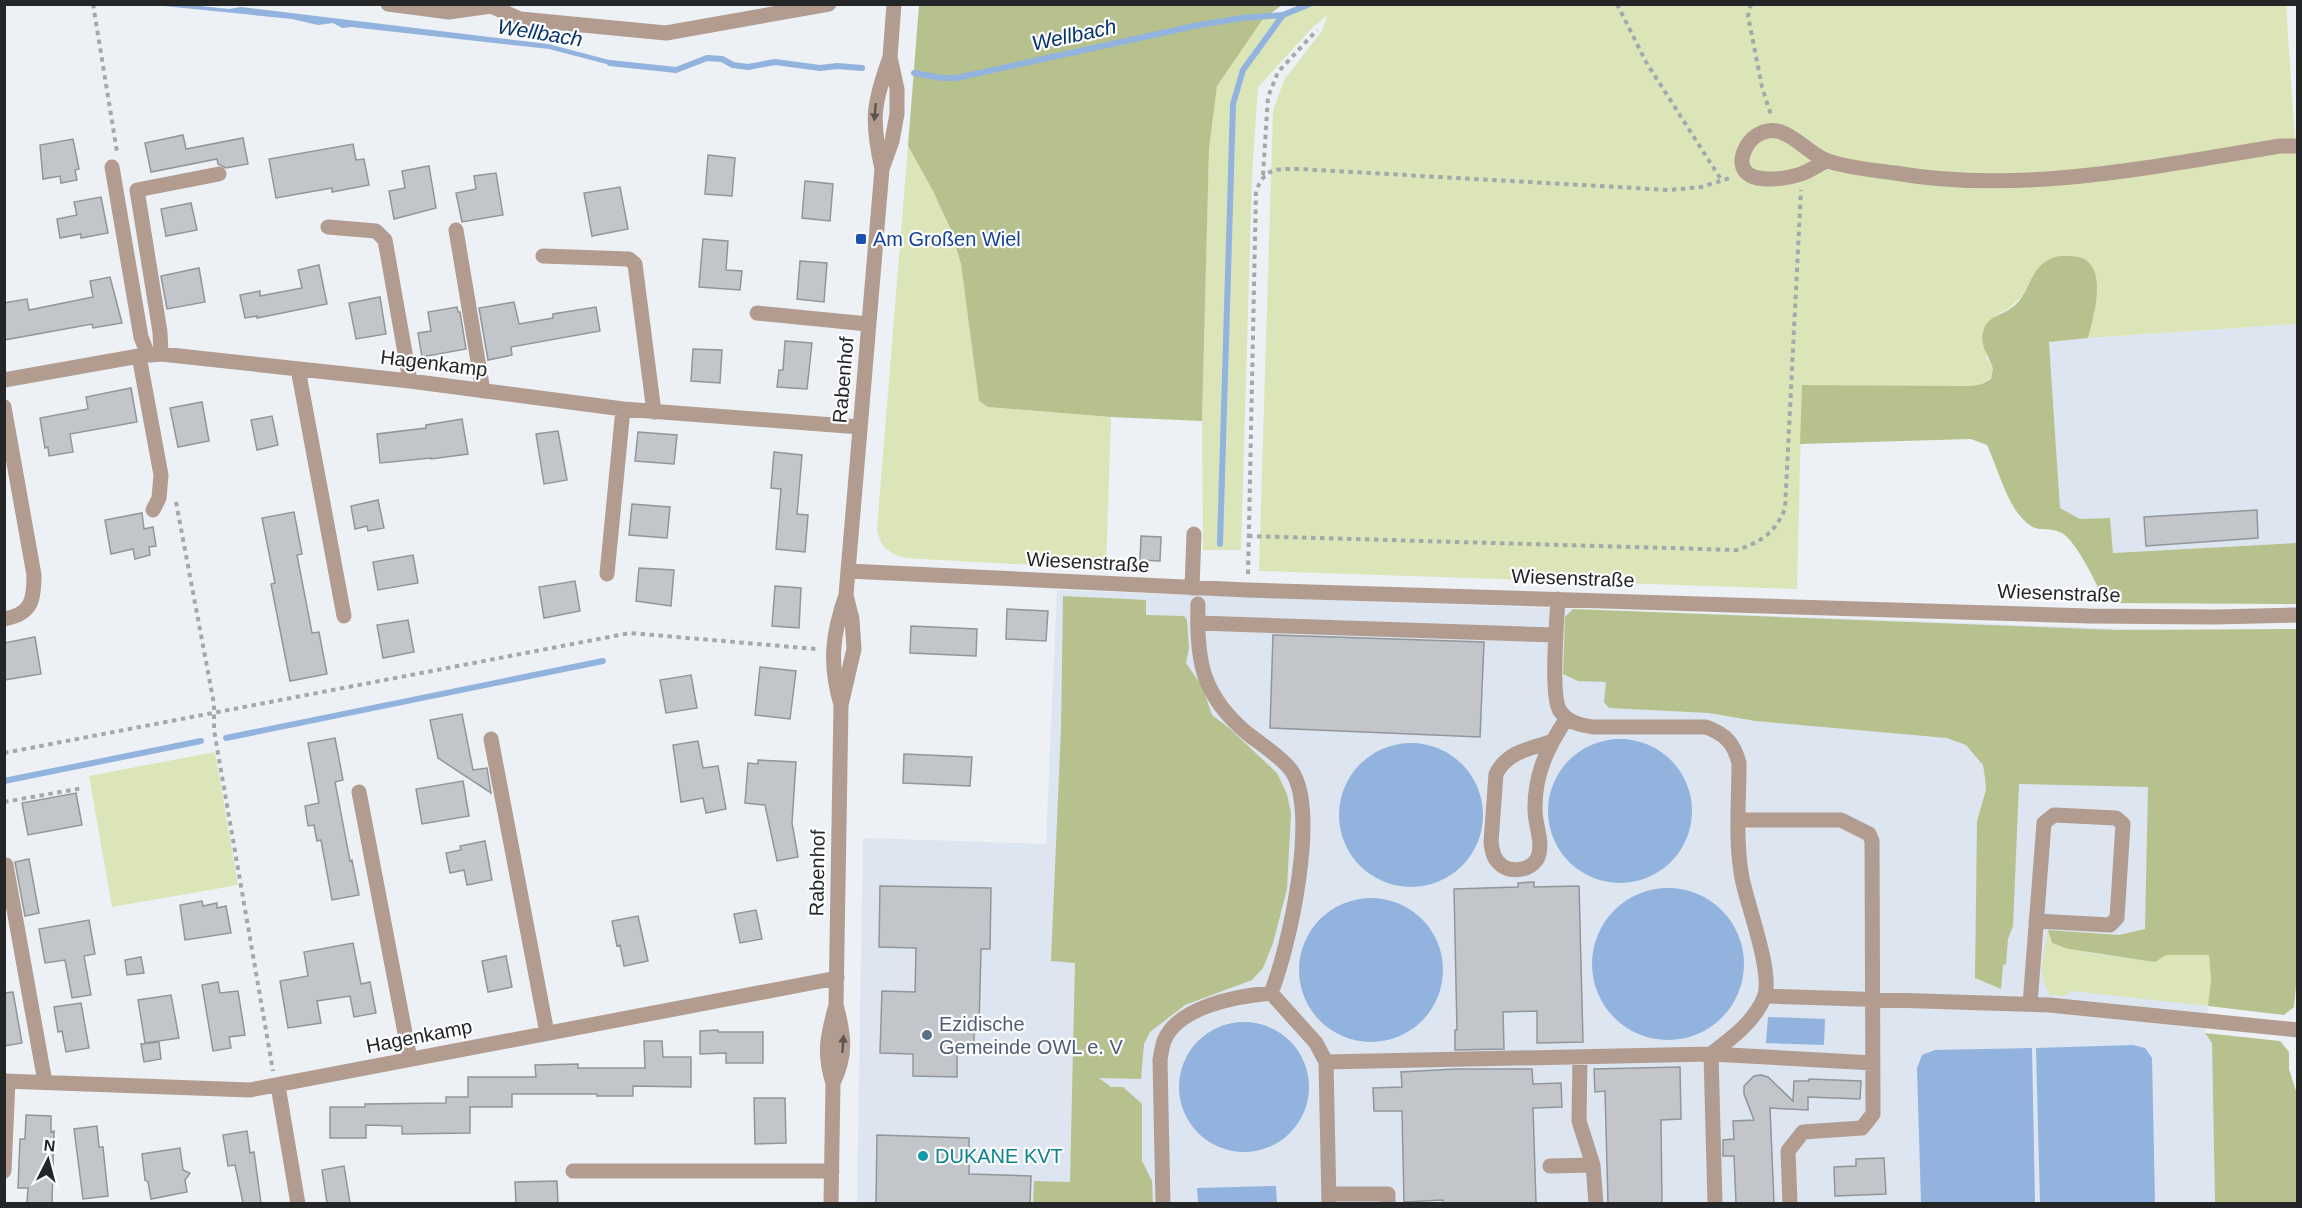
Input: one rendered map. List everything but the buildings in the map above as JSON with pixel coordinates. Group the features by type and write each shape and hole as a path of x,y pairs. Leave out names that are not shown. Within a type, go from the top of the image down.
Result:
{"street":[{"path":"388,4 449,12 491,5 520,19 666,33 829,4"},
{"name":"Rabenhof","path":"882,169 874,114 879,86 890,57 894,4"},
{"name":"Rabenhof","path":"841,705 834,682 832,650 838,619 846,595 882,169 892,141 897,114 897,89 890,57"},
{"path":"1826,161 1802,174 1771,179 1753,178 1745,172 1742,162 1748,142 1757,135 1776,130 1794,137 1826,161 1921,177 1994,180 2085,176 2280,146 2298,147"},
{"path":"112,167 141,337 149,355 161,475 159,498 153,510"},
{"path":"149,355 160,332 137,190 219,174"},
{"path":"328,227 376,231 385,240 410,381"},
{"path":"456,230 483,391"},
{"path":"543,256 629,259 635,264 654,412"},
{"path":"757,313 868,324"},
{"name":"Hagenkamp","path":"4,380 149,355 410,381 623,409 860,427"},
{"path":"298,369 344,616"},
{"path":"4,407 34,575 34,590 30,606 19,616 4,619"},
{"path":"607,574 623,409"},
{"path":"1192,588 1194,534"},
{"name":"Wiesenstraße","path":"848,571 1247,590 2089,616 2298,615"},
{"name":"Rabenhof","path":"831,1203 833,1083 827,1066 827,1038 836,1005 841,705 855,649 852,619 846,595"},
{"path":"1558,599 1556,699 1559,710 1567,718 1578,725 1593,727 1706,727 1719,732 1736,750 1739,763 1742,878 1766,974 1765,996 1737,1034 1712,1054"},
{"path":"1198,604 1198,646 1211,692 1233,721 1290,769 1299,788 1302,806 1299,883 1289,934 1272,993"},
{"path":"1198,623 1556,635"},
{"path":"1550,742 1513,754 1500,766 1496,774 1492,852 1498,863 1506,869 1526,869 1535,862 1538,856 1540,844 1534,807 1542,762 1550,742 1567,718"},
{"path":"491,739 547,1034"},
{"path":"359,792 410,1059"},
{"path":"2030,1004 2036,921 2044,823 2054,815 2116,818 2123,824 2117,918 2110,925 2036,921"},
{"path":"1739,820 1841,820 1869,834 1872,841 1873,1114 1862,1128 1803,1132 1788,1151 1790,1203"},
{"path":"6,865 45,1082"},
{"name":"Hagenkamp","path":"6,1081 227,1090 278,1086 837,978"},
{"path":"1272,993 1316,1043 1326,1062 1329,1199 1388,1194 1388,1203"},
{"path":"1163,1203 1160,1060 1164,1042 1177,1023 1197,1010 1223,1001 1272,993"},
{"path":"1765,996 2030,1004 2298,1030"},
{"path":"1326,1062 1712,1054 1873,1063"},
{"path":"1712,1054 1715,1203"},
{"path":"1580,1057 1579,1121 1593,1165 1596,1203"},
{"path":"4,1171 6,1081"},
{"path":"278,1086 298,1203"},
{"path":"1550,1166 1593,1165"},
{"path":"573,1171 832,1171"}],"path":[{"path":"93,4 95,17"},
{"path":"1617,4 1646,62 1722,181"},
{"path":"1751,4 1748,16 1762,87 1776,130"},
{"path":"1247,590 1256,191 1262,176 1268,97 1278,72 1317,30"},
{"path":"1262,176 1275,169 1299,169 1669,190 1701,187 1745,172"},
{"path":"1248,536 1737,550 1759,542 1778,525 1785,509 1802,174"},
{"path":"175,498 214,704 214,730 272,1066 278,1086"},
{"path":"4,753 630,633 832,650"},
{"path":"4,802 83,788"}],"shaded area":[{"path":"2297,324 2297,543 2112,553 2110,518 2080,519 2060,508 2049,341"},
{"path":"1057,590 2159,630 2211,980 2205,1033 2212,1043 2215,1203 857,1204 863,838 1046,844"}],"green space":[{"path":"1323,4 2286,5 2297,170 2297,324 2088,338 2095,312 2037,270 2016,302 1996,315 1986,357 1993,369 1991,378 1982,384 1971,386 1802,385 1797,589 1259,571 1273,111 1284,80 1321,32 1328,15 1314,26 1258,87 1252,175 1241,550 1203,550 1202,421 1209,149 1217,86 1263,19"},
{"path":"919,5 1282,5 1263,19 1217,86 1209,149 1202,421 1111,417 988,407 979,401 961,264 950,228 908,146"},
{"path":"908,146 950,228 961,264 979,401 988,407 1111,417 1106,569 904,558 889,551 880,540 877,529"},
{"path":"2060,256 2077,257 2087,261 2093,268 2097,287 2095,309 2088,338 2049,342 2060,508 2080,519 2110,518 2113,553 2297,543 2297,604 2110,603 2103,600 2092,574 2073,544 2062,533 2032,527 2021,517 2006,493 1987,445 1971,439 1800,444 1802,385 1971,386 1991,379 1993,369 1982,340 1986,325 2017,303 2042,265 2049,259"},
{"path":"1063,596 1146,600 1146,615 1184,616 1187,620 1189,648 1186,663 1202,686 1212,715 1277,773 1287,794 1291,813 1287,889 1273,943 1263,968 1252,980 1185,1005 1150,1032 1144,1044 1141,1079 1099,1078 1111,1087 1123,1087 1142,1104 1142,1161 1152,1181 1153,1203 1033,1204 1034,1181 1070,1182 1075,963 1051,961 1061,728"},
{"path":"1573,609 2116,630 2297,629 2298,963 2294,1007 2284,1015 2208,1006 2211,980 2209,955 2166,955 2155,962 2069,949 2052,943 2048,930 2119,935 2145,929 2148,787 2019,784 2013,926 2008,939 2006,964 2003,965 2001,989 1975,978 1977,821 1986,790 1983,765 1966,745 1947,738 1756,721 1709,713 1609,708 1604,702 1606,682 1578,681 1563,674 1565,617"},
{"path":"215,752 238,885 112,907 89,776"},
{"path":"2048,930 2052,943 2103,955 2155,962 2165,955 2209,955 2211,980 2208,1006 2072,991 2064,996 2051,995 2046,988 2042,972"},
{"path":"2205,1033 2280,1041 2289,1052 2289,1069 2297,1094 2297,1203 2215,1203 2212,1043"}],"water":[{"path":"154,5 191,5 229,9 241,7 548,44 617,62 618,67 549,49 351,27 342,28 333,23 318,25 292,19"},
{"path":"1620,739 1634,740 1648,745 1671,760 1686,783 1691,797 1691,825 1686,839 1671,862 1648,877 1634,882 1620,883 1606,882 1592,877 1569,862 1554,839 1549,825 1548,811 1549,797 1554,783 1569,760 1592,745 1606,740"},
{"path":"1411,743 1439,748 1462,764 1478,787 1483,815 1478,843 1462,866 1439,882 1411,887 1383,882 1360,866 1344,843 1339,815 1344,787 1360,764 1383,748"},
{"path":"1668,888 1697,893 1722,910 1739,935 1744,964 1739,993 1722,1018 1697,1035 1668,1040 1639,1035 1614,1018 1597,993 1592,964 1597,935 1614,910 1639,893"},
{"path":"1371,898 1399,903 1422,919 1438,942 1443,970 1438,998 1422,1021 1399,1037 1371,1042 1343,1037 1320,1021 1304,998 1299,970 1304,942 1320,919 1343,903"},
{"path":"1768,1017 1825,1019 1824,1045 1766,1043"},
{"path":"1244,1022 1269,1027 1290,1041 1304,1062 1309,1087 1304,1112 1290,1133 1269,1147 1244,1152 1219,1147 1198,1133 1184,1112 1179,1087 1184,1062 1198,1041 1219,1027"},
{"path":"2133,1045 2145,1048 2152,1058 2155,1203 2040,1203 2036,1048"},
{"path":"2032,1048 2035,1203 1921,1203 1917,1068 1922,1055 1935,1050"},
{"path":"1276,1186 1277,1203 1198,1203 1197,1188"}],"waterway":[{"name":"Wellbach","path":"914,73 956,78 1199,25 1242,18 1283,15 1310,4"},
{"path":"1220,544 1233,104 1243,70 1283,15"},
{"name":"Wellbach","path":"610,63 676,70 707,58 722,59 733,65 748,67 775,62 820,68 837,66 862,68"},
{"path":"226,738 603,661"},
{"path":"4,781 201,741"}],"place":[{"name":"Am Großen Wiel","path":"861,239"},
{"name":"Ezidische Gemeinde OWL e. V","path":"927,1035"},
{"name":"DUKANE KVT","path":"923,1156"}]}
